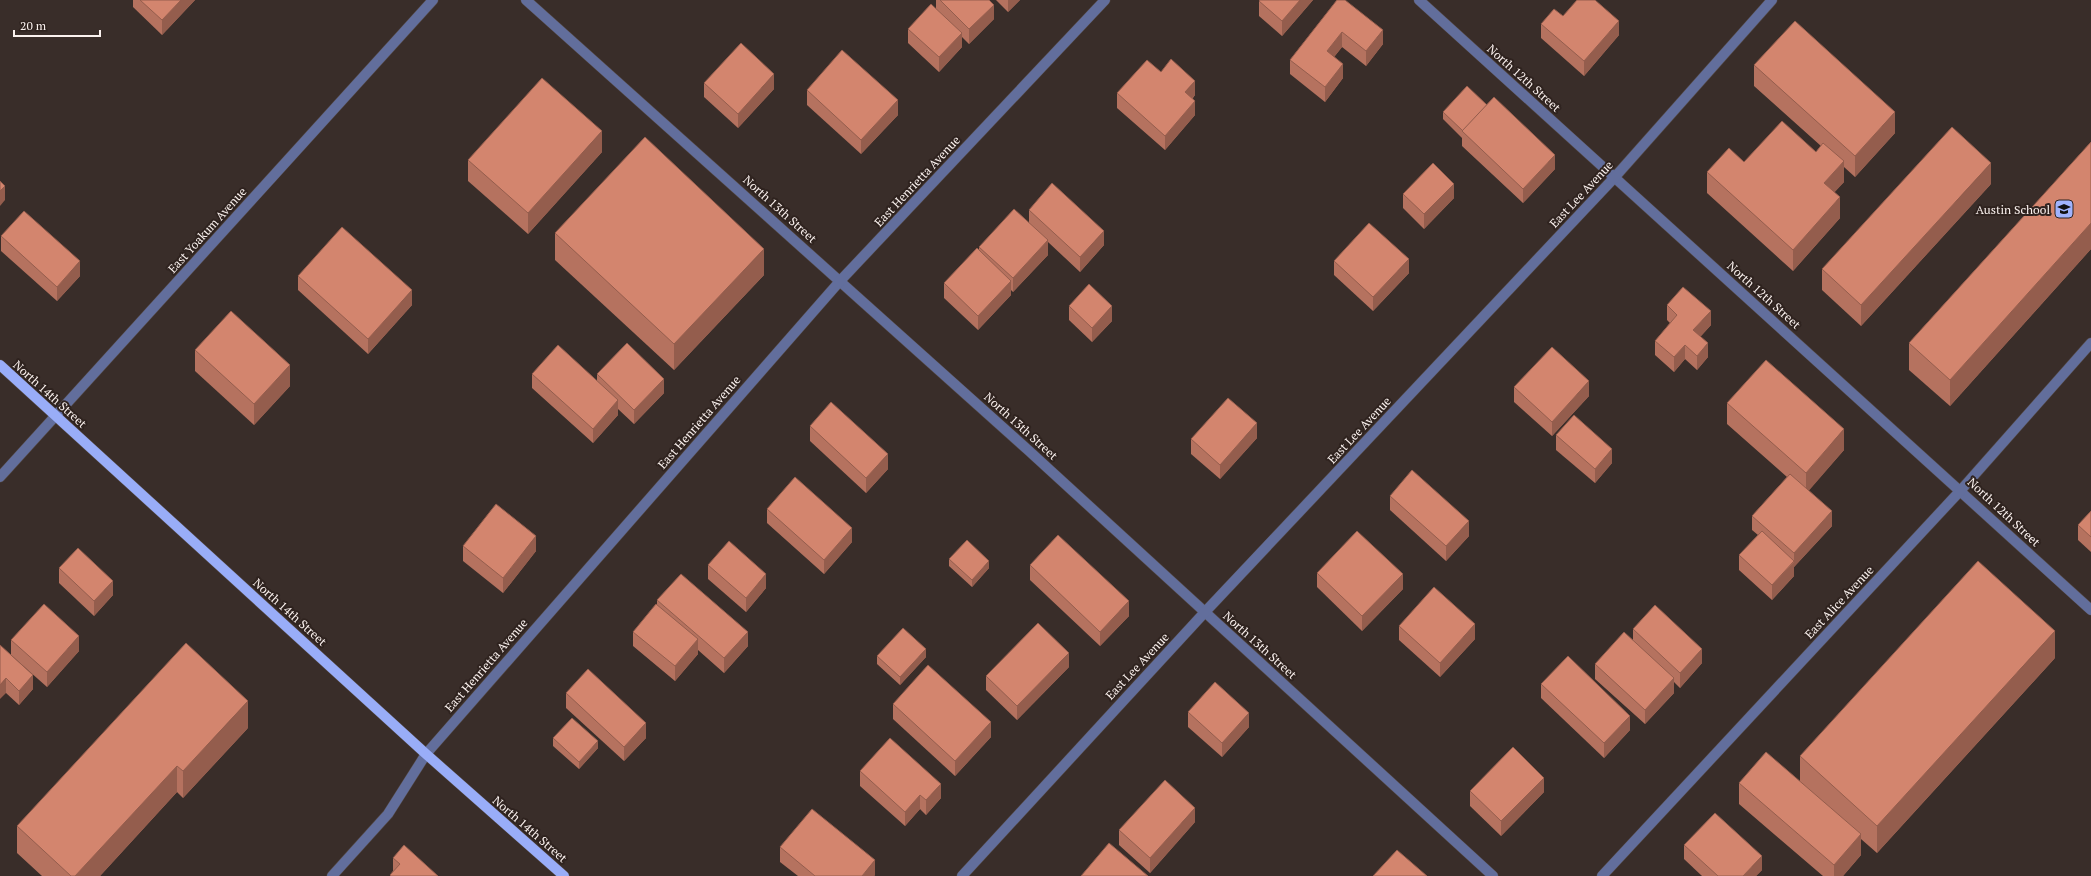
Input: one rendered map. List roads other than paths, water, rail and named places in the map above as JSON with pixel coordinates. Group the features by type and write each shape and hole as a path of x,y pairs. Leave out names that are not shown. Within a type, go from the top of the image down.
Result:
{"main road":[{"name":"North 14th Street","path":"0,365 426,754 564,876"}],"street":[{"name":"East Yoakum Avenue","path":"0,477 433,0"},
{"name":"North 13th Street","path":"526,0 840,280 1493,876"},
{"name":"East Henrietta Avenue","path":"332,876 388,814 426,754 840,280 1105,0"},
{"name":"North 12th Street","path":"1419,0 1614,178 1961,490 2091,610"},
{"name":"East Lee Avenue","path":"962,876 1205,612 1614,178 1772,0"},
{"name":"East Alice Avenue","path":"1602,876 1961,490 2091,343"}],"place":[{"name":"Austin School","path":"2064,209"}]}
